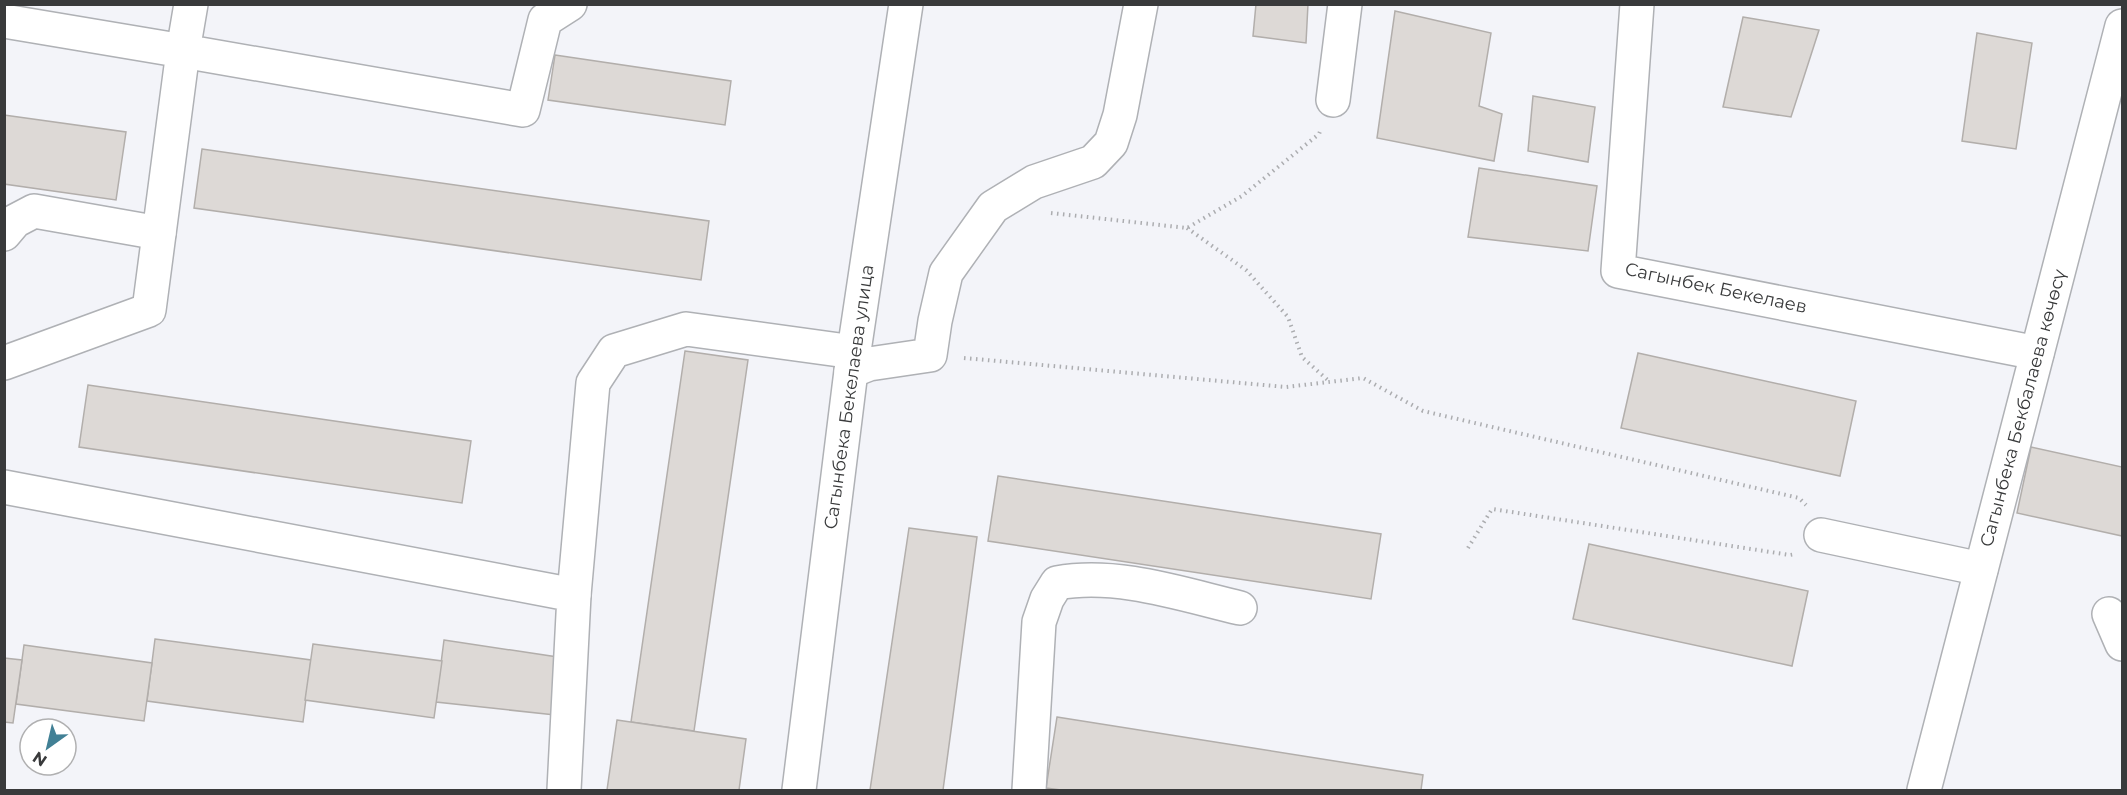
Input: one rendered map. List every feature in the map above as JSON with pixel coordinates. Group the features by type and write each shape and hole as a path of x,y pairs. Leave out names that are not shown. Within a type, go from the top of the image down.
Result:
{"street":[{"path":"4,363 149,310 191,4"},
{"path":"4,21 523,110 545,20 570,4"},
{"name":"Сагынбека Бекелаева улица","path":"799,790 853,361 906,4"},
{"path":"564,790 574,596 593,383 614,351 686,329 869,364 930,355 946,273 993,207 1034,182 1093,162 1111,143 1120,115 1141,4"},
{"path":"1333,100 1345,4"},
{"name":"Сагынбек Бекелаев","path":"1637,4 1618,271 2037,353"},
{"name":"Сагынбека Бекбалаева көчөсү","path":"1924,790 2122,26"},
{"path":"4,234 15,221 34,211 159,233"},
{"path":"4,487 574,596"},
{"path":"1821,535 1981,569"},
{"path":"1029,790 1039,622 1047,599 1057,583 1080,579 1143,585 1240,608"},
{"path":"2109,614 2122,644"}],"path":[{"path":"1187,228 1242,196 1319,134 1333,100"},
{"path":"993,207 1187,228 1246,270 1288,317 1302,357 1330,382"},
{"path":"930,355 1286,387 1363,378 1423,411 1799,498 1825,524 1817,547 1790,555 1492,509 1468,548"}],"building":[{"path":"1256,4 1308,4 1306,43 1253,36"},
{"path":"1395,11 1491,33 1479,106 1502,114 1494,161 1377,138"},
{"path":"1743,17 1819,30 1791,117 1723,107"},
{"path":"1977,33 2032,43 2016,149 1962,141"},
{"path":"555,55 731,81 725,125 548,100"},
{"path":"1533,96 1595,107 1588,162 1528,151"},
{"path":"4,115 126,132 116,200 4,184"},
{"path":"202,149 709,221 701,280 194,208"},
{"path":"1479,168 1597,186 1588,251 1468,237"},
{"path":"685,351 748,360 694,731 631,722"},
{"path":"1638,353 1856,401 1840,476 1621,428"},
{"path":"88,385 471,441 462,503 79,447"},
{"path":"2031,447 2122,467 2122,536 2017,513"},
{"path":"998,476 1381,534 1371,599 988,541"},
{"path":"909,528 977,537 943,790 870,790"},
{"path":"1589,544 1808,591 1792,666 1573,619"},
{"path":"155,639 311,660 303,722 147,701"},
{"path":"444,640 564,658 564,716 436,702"},
{"path":"313,644 442,661 434,718 305,700"},
{"path":"24,645 152,663 144,721 16,704"},
{"path":"4,658 22,660 13,723 4,722"},
{"path":"1057,717 1423,775 1421,790 1061,790 1046,788"},
{"path":"617,720 746,739 739,790 607,790"}]}
